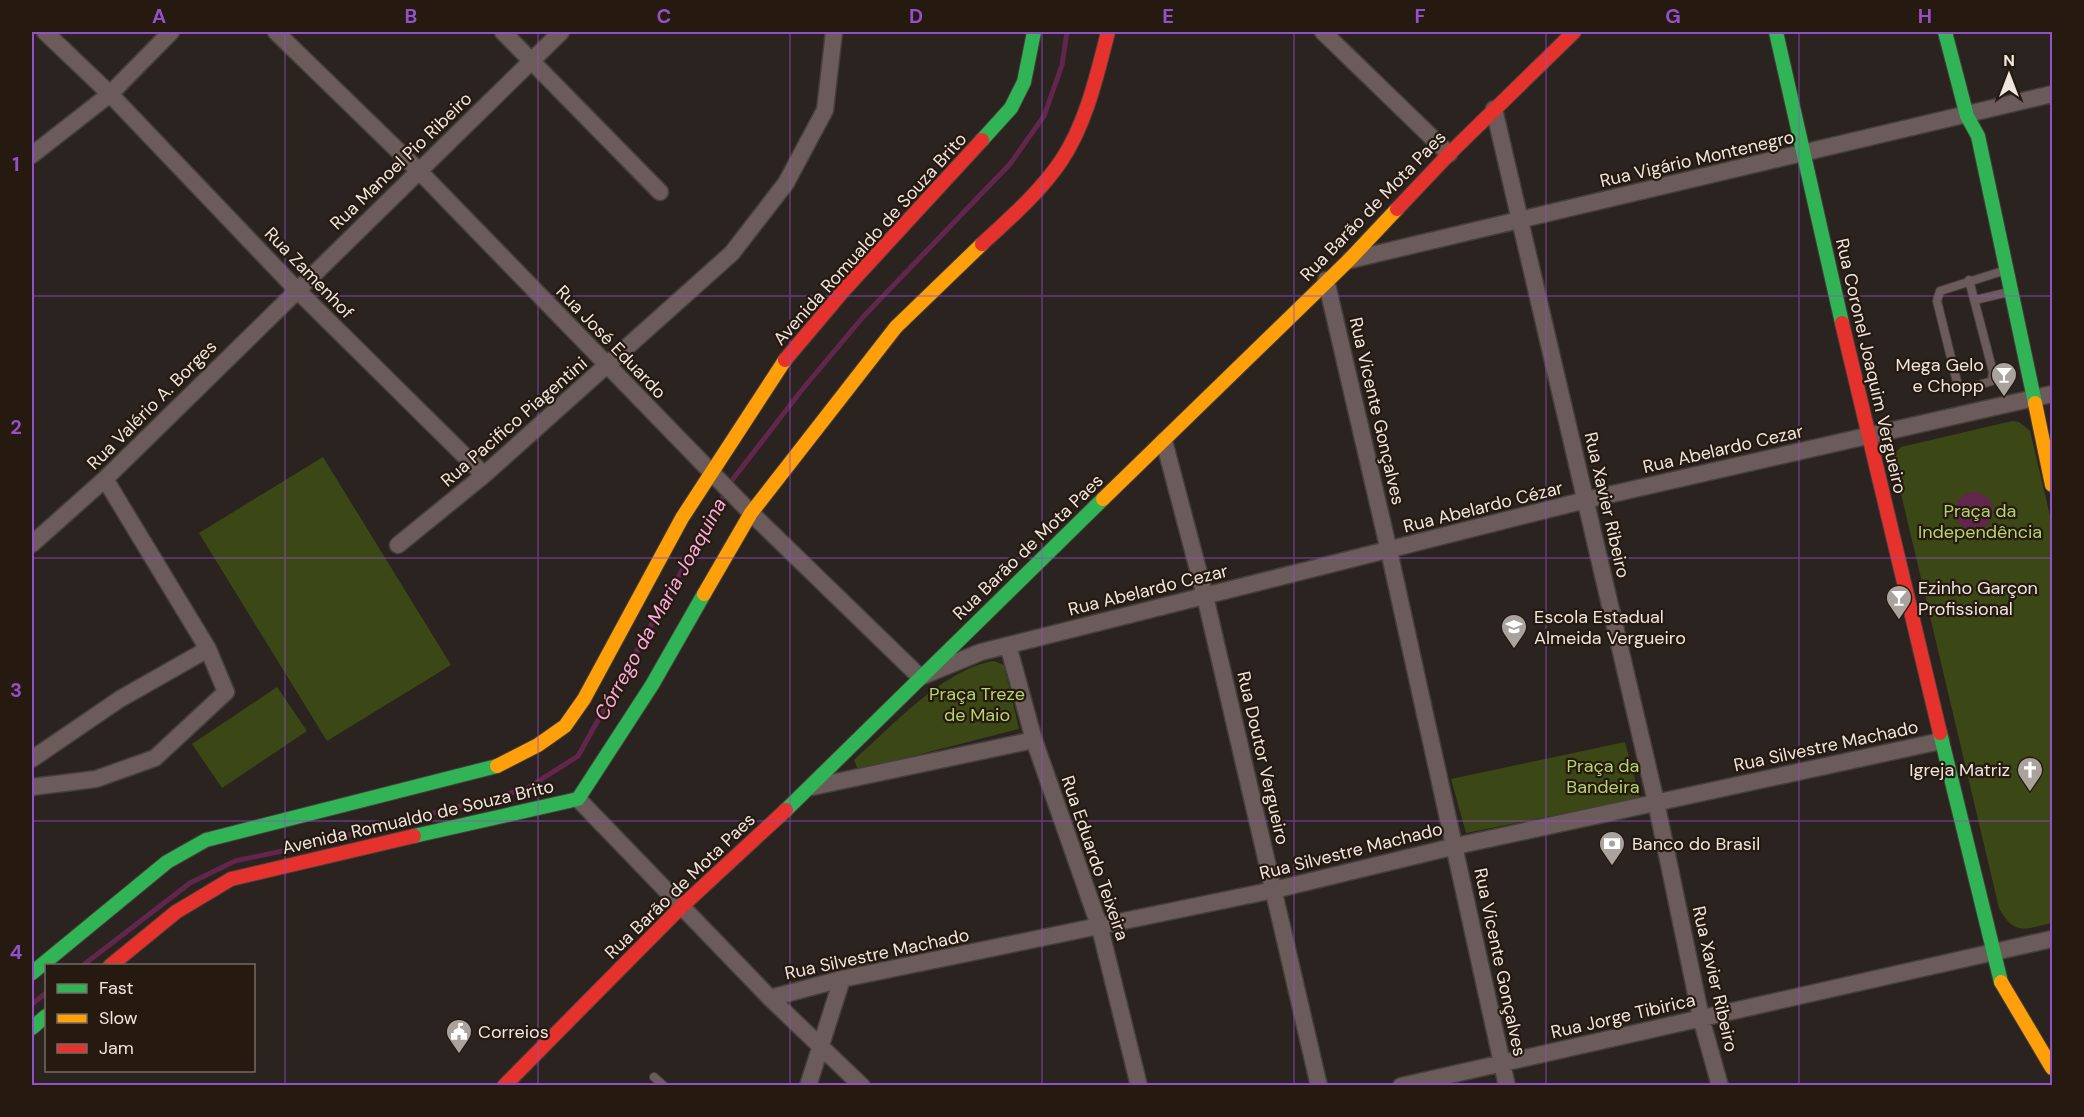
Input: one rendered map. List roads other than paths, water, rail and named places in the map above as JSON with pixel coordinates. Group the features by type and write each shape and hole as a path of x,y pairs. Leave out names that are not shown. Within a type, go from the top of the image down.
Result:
{"main road":[{"name":"Avenida Romualdo de Souza Brito","path":"32,973 167,862 206,840 490,769 538,745 565,726 584,699 682,518 776,371 844,290 1011,108 1024,82 1034,32"},
{"name":"Avenida Romualdo de Souza Brito","path":"112,964 184,906 221,884 258,872 504,813 578,799 652,686 751,513 896,327 1012,216 1061,161 1093,89 1107,32"},
{"name":"Rua Barão de Mota Paes","path":"504,1086 681,907 811,787 920,677 1349,260 1449,154 1574,32"},
{"name":"Rua Coronel Joaquim Vergueiro","path":"1776,32 1868,436 2001,982 2052,1068"},
{"path":"1945,32 1973,115"},
{"path":"1962,42 1973,115 2052,485"},
{"path":"32,1028 45,1017"}],"street":[{"name":"Rua Zamenhof","path":"45,32 110,94 296,289 484,476"},
{"path":"32,154 110,94 171,32"},
{"name":"Rua José Eduardo","path":"276,32 420,172 751,513 920,677"},
{"path":"503,32 660,192"},
{"name":"Rua Manoel Pio Ribeiro","path":"296,289 420,172 561,32"},
{"name":"Rua Pacifico Piagentini","path":"398,545 484,476 732,253 786,183 825,110 834,32"},
{"path":"1323,32 1449,154"},
{"name":"Rua Vigário Montenegro","path":"1349,260 1973,115 2052,94"},
{"name":"Rua Xavier Ribeiro","path":"1494,109 1656,802 1701,1018 1720,1086"},
{"name":"Rua Vicente Gonçalves","path":"1326,280 1389,550"},
{"name":"Rua Valério A. Borges","path":"32,544 105,479 296,289"},
{"path":"1868,436 2052,394"},
{"name":"Rua Abelardo Cezar","path":"1586,500 1868,436"},
{"name":"Rua Doutor Vergueiro","path":"1164,441 1205,596 1319,1086"},
{"path":"32,787 96,779 155,758 226,692 208,649 105,479"},
{"name":"Rua Abelardo Cézar","path":"1389,550 1586,500"},
{"path":"1389,550 1455,846"},
{"name":"Rua Abelardo Cezar","path":"920,677 981,652 1389,550"},
{"name":"Rua Eduardo Teixeira","path":"1008,645 1034,740 1100,928 1139,1086"},
{"path":"32,759 120,699 208,649"},
{"path":"811,787 1034,740"},
{"name":"Rua Silvestre Machado","path":"770,998 842,980 1274,890 1455,846 1941,741"},
{"path":"578,799 770,998 862,1086"},
{"name":"Rua Vicente Gonçalves","path":"1455,846 1507,1086"},
{"path":"1995,952 2052,939"},
{"name":"Rua Jorge Tibirica","path":"1401,1086 1995,952"},
{"path":"808,1086 842,980"}],"lane":[{"path":"1969,280 1993,372 1992,381 1969,388 1958,386 1937,301 1940,291 1969,280 2006,270"},
{"path":"1975,300 2010,291"},
{"path":"654,1077 664,1086"}],"waterway":[{"name":"Córrego da Maria Joaquina","path":"85,964 190,883 235,861 306,846 526,789 578,756 733,479 801,391 863,317 1010,164 1044,116 1062,65 1067,32"},
{"name":"Córrego da Maria Joaquina","path":"32,1004 45,994"}],"place":[{"name":"Mega Gelo e Chopp","path":"2004,398"},
{"name":"Ezinho Garçon Profissional","path":"1899,621"},
{"name":"Escola Estadual Almeida Vergueiro","path":"1514,650"},
{"name":"Igreja Matriz","path":"2030,793"},
{"name":"Banco do Brasil","path":"1612,867"},
{"name":"Correios","path":"459,1055"}],"park label":[{"name":"Praça da Independência","path":"1980,521"},
{"name":"Praça Treze de Maio","path":"977,704"},
{"name":"Praça da Bandeira","path":"1603,776"}]}
